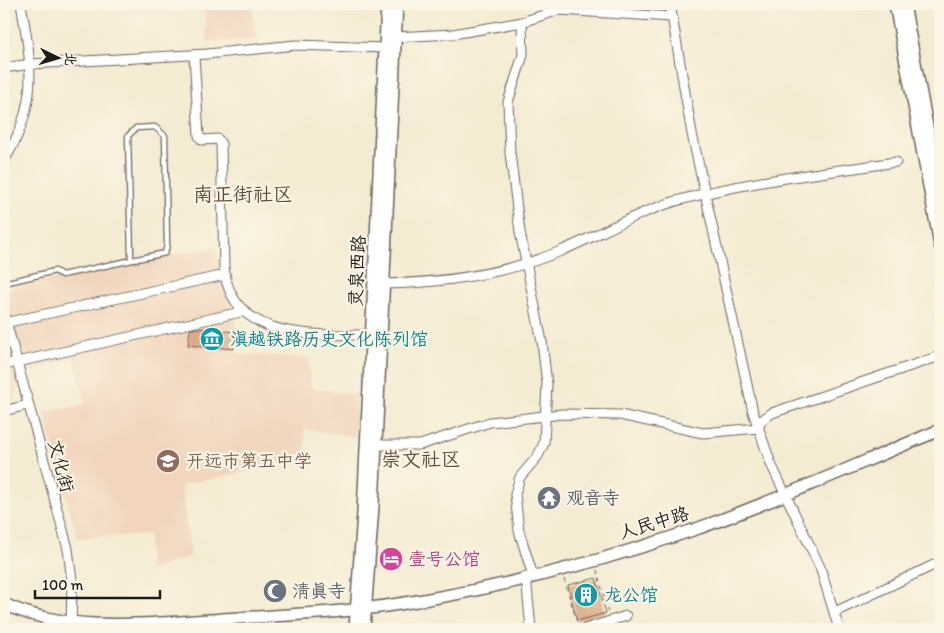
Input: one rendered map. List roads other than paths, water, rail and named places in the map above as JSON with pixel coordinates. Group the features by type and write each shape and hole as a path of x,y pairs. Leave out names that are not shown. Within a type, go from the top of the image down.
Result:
{"street":[{"path":"4,161 18,136 25,116 31,84 21,4"},
{"name":"灵泉西路","path":"364,629 361,609 387,4"},
{"name":"灵泉西路","path":"355,629 361,609 376,445 397,4"},
{"path":"670,4 682,85 740,358 758,428 786,494 813,549 839,629"},
{"path":"894,4 940,245"},
{"path":"904,4 940,194"},
{"path":"395,38 436,37 522,22 550,12 568,10 672,17"},
{"path":"522,22 523,55 509,96 507,110 514,194 546,365 546,436 541,450 520,477 515,494 519,531 529,577 531,629"},
{"path":"4,68 30,64 194,55 296,45 385,48"},
{"path":"194,55 199,136 202,140 218,139 222,144 225,276 229,289 245,311 256,321 271,328 308,333 372,335"},
{"path":"384,284 443,281 526,264 561,251 643,213 705,194 896,162"},
{"path":"4,320 225,276"},
{"path":"4,365 245,311"},
{"name":"文化街","path":"4,320 68,549 72,582 71,627"},
{"path":"758,428 762,420 772,413 940,356"},
{"path":"4,411 28,405"},
{"path":"376,445 420,445 490,422 546,415 595,413 703,432 758,428"},
{"name":"人民中路","path":"4,604 36,618 71,627 361,609 436,597 561,569 692,530 786,494 940,430"},
{"path":"835,612 940,562"},
{"path":"585,629 626,616"}],"lane":[{"path":"4,283 55,271 62,275 131,258 157,256 164,253 167,245 165,136 155,127 136,128 128,136 131,258"}],"place":[{"name":"滇越铁路历史文化陈列馆","path":"212,339"},
{"name":"开远市第五中学","path":"168,461"},
{"name":"观音寺","path":"549,498"},
{"name":"壹号公馆","path":"391,559"},
{"name":"清真寺","path":"275,591"},
{"name":"龙公馆","path":"586,595"}],"district":[{"name":"南正街社区","path":"243,194"},
{"name":"崇文社区","path":"421,459"}]}
